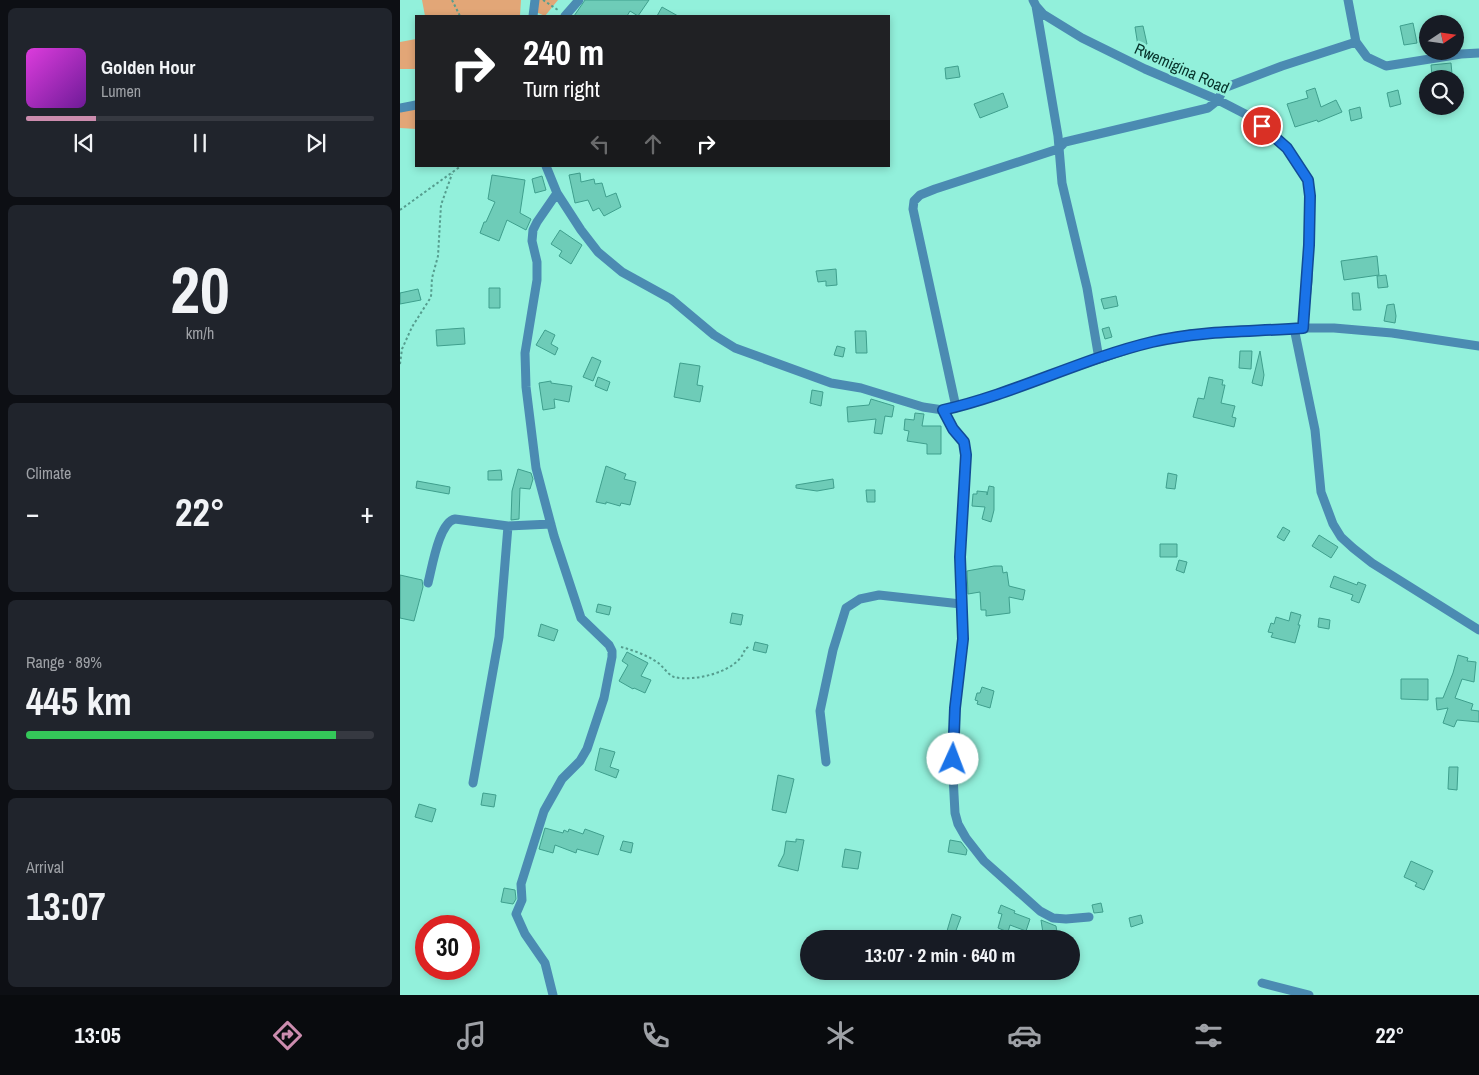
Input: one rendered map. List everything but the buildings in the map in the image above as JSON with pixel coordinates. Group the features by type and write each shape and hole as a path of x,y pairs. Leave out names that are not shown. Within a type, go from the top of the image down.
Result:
{"street":[{"path":"533,15 535,0"},
{"path":"567,15 579,0"},
{"path":"1348,0 1356,42 1367,56 1386,66 1452,55 1479,53"},
{"path":"1035,3 1062,183 1087,288 1099,358"},
{"name":"Rwemigina Road","path":"1035,3 1044,14 1082,38 1251,117 1287,148 1308,180 1310,196 1309,245 1299,328 1315,430 1322,492 1333,524 1341,537 1372,563 1479,630"},
{"path":"956,407 913,208 914,202 920,196 935,189 1058,149 1065,142 1208,108 1218,100 1224,88 1290,63 1356,42"},
{"path":"400,108 415,105"},
{"path":"546,167 557,193 598,252 610,264 622,272 672,299 714,335 735,348 831,383 862,388 924,407 943,410 968,404 1099,358 1151,342 1191,334 1334,328 1392,333 1479,346"},
{"path":"553,995 545,963 525,934 516,914 522,900 521,884 544,812 562,779 580,761 587,749 604,698 612,657 609,645 581,618 550,524 536,468 526,387 525,353 537,280 537,262 532,241 533,230 536,222 557,193"},
{"path":"943,410 953,429 964,442 966,455 960,557 963,639 955,708 953,776 955,813 958,824 966,838 984,861 1040,911 1053,918 1066,919 1089,916"},
{"path":"428,583 441,537 446,524 450,520 456,519 508,526 550,524"},
{"path":"474,783 499,637 508,526"},
{"path":"826,762 820,712 833,650 846,608 860,599 879,595 961,604"},
{"path":"1262,983 1309,995"}],"path":[{"path":"452,0 460,15"},
{"path":"543,0 565,15"},
{"path":"400,210 452,174 459,167"},
{"path":"400,364 402,349 412,327 431,298 432,278 438,256 441,205 452,174"},
{"path":"609,645 622,647 650,658 660,664 668,673 682,678 719,672 738,662 745,649 750,646"}],"shaded area":[{"path":"422,0 521,0 520,15 425,15"},
{"path":"534,0 558,0 546,15 536,12"},
{"path":"415,39 415,69 400,69 400,42"},
{"path":"415,102 415,129 400,128 400,105"}],"route":[{"path":"953,759 955,708 963,639 960,557 966,455 964,442 953,429 943,410 968,404 1099,358 1151,342 1191,334 1303,328 1308,281 1310,196 1308,180 1287,148 1262,126"}]}
